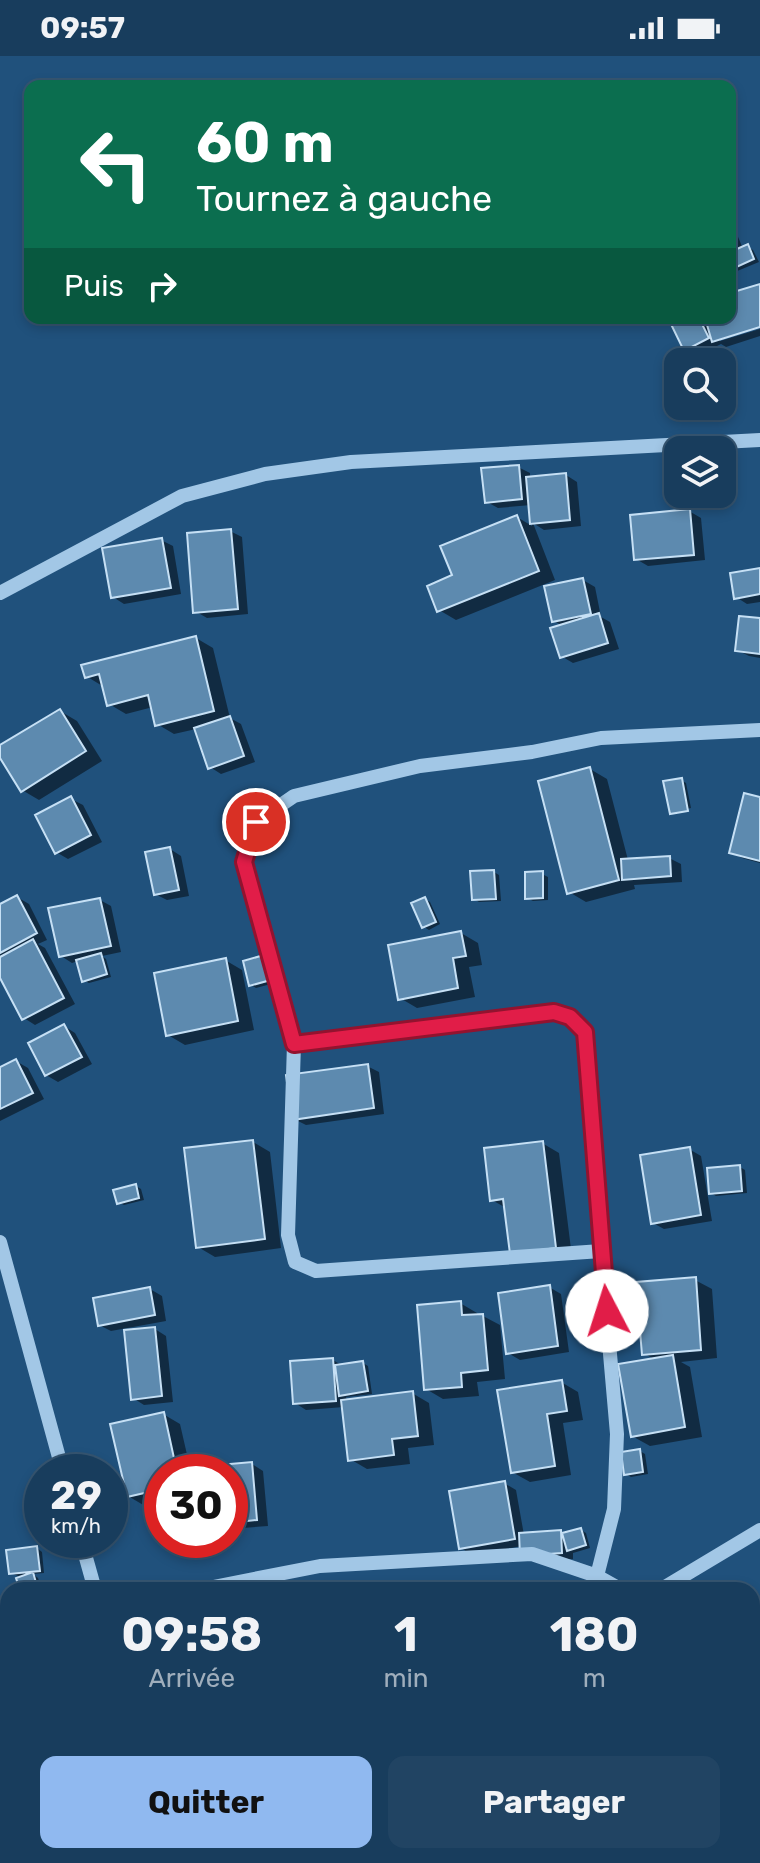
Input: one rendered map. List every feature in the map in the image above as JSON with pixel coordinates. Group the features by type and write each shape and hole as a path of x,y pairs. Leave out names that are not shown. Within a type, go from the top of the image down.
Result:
{"street":[{"path":"0,593 182,496 265,474 351,462 760,440"},
{"path":"601,1251 316,1271 295,1262 288,1235 294,1044 244,862 256,822 294,796 420,766 532,752 601,738 760,730"},
{"path":"294,1044 554,1012 570,1017 585,1032 617,1434 614,1509 597,1576"},
{"path":"0,1242 4,1274 58,1454"},
{"path":"673,1582 760,1530"},
{"path":"239,1582 320,1566 532,1554 608,1582"},
{"path":"86,1558 93,1582"}],"building":[{"path":"748,244 754,259 736,267 736,249"},
{"path":"760,284 760,327 712,342 707,324 736,324 736,291"},
{"path":"671,324 702,324 709,338 690,348 683,348"},
{"path":"519,465 522,499 485,503 481,468"},
{"path":"566,473 570,520 530,524 526,477"},
{"path":"690,509 694,555 634,560 630,515"},
{"path":"517,515 539,571 437,612 427,586 452,575 440,546"},
{"path":"231,529 238,609 193,613 187,533"},
{"path":"162,538 171,588 111,598 102,548"},
{"path":"760,568 760,594 734,599 730,573"},
{"path":"583,578 591,614 552,622 544,586"},
{"path":"599,613 608,643 560,658 550,628"},
{"path":"739,616 760,618 760,654 735,651"},
{"path":"196,636 214,711 155,726 148,695 107,706 99,674 85,678 81,665"},
{"path":"60,709 86,751 21,792 0,758 0,745"},
{"path":"230,716 244,756 208,769 194,728"},
{"path":"590,767 619,880 567,894 538,781"},
{"path":"682,778 688,811 670,814 663,781"},
{"path":"744,793 760,797 760,861 729,853"},
{"path":"71,796 91,835 55,854 35,815"},
{"path":"170,847 179,890 154,895 145,852"},
{"path":"670,856 671,876 622,880 621,859"},
{"path":"494,870 496,899 472,900 470,871"},
{"path":"543,871 543,898 525,899 525,872"},
{"path":"17,895 37,933 0,953 0,904"},
{"path":"425,897 436,922 422,928 411,903"},
{"path":"100,898 111,946 59,957 48,908"},
{"path":"461,931 466,956 453,958 458,988 398,1000 388,945"},
{"path":"33,939 64,998 22,1020 0,978 0,957"},
{"path":"101,953 107,974 82,982 76,960"},
{"path":"271,953 278,978 249,986 243,961"},
{"path":"226,958 238,1021 166,1036 154,973"},
{"path":"64,1024 82,1057 45,1076 28,1043"},
{"path":"16,1059 33,1093 0,1109 0,1067"},
{"path":"368,1064 374,1108 292,1120 286,1075"},
{"path":"253,1140 265,1239 196,1248 184,1148"},
{"path":"543,1141 556,1248 510,1254 503,1199 490,1201 484,1148"},
{"path":"690,1147 701,1215 651,1224 640,1155"},
{"path":"740,1165 742,1191 709,1194 707,1168"},
{"path":"136,1184 139,1198 117,1204 113,1190"},
{"path":"696,1277 701,1350 642,1355 636,1282"},
{"path":"550,1285 558,1346 506,1354 498,1293"},
{"path":"150,1287 155,1315 98,1326 93,1298"},
{"path":"461,1301 462,1315 483,1314 488,1370 461,1373 462,1387 424,1390 417,1305"},
{"path":"155,1327 162,1396 131,1400 124,1330"},
{"path":"673,1355 685,1427 631,1437 618,1364"},
{"path":"333,1358 336,1401 293,1404 290,1361"},
{"path":"363,1361 368,1391 339,1396 335,1365"},
{"path":"562,1380 567,1411 547,1414 555,1466 511,1473 497,1390"},
{"path":"413,1391 418,1436 392,1439 394,1455 348,1461 341,1400"},
{"path":"164,1412 173,1454 144,1454 144,1493 128,1497 128,1454 117,1454 110,1424"},
{"path":"640,1449 643,1472 624,1475 621,1452"},
{"path":"248,1462 252,1462 257,1520 248,1521"},
{"path":"505,1481 515,1539 459,1549 449,1491"},
{"path":"581,1528 586,1545 567,1551 562,1533"},
{"path":"561,1530 562,1553 520,1556 519,1533"},
{"path":"24,1548 24,1558 38,1558 40,1571 9,1574 6,1550"},
{"path":"33,1572 36,1582 17,1582 16,1578"}],"route":[{"path":"256,822 244,862 294,1044 554,1012 570,1017 585,1032 607,1311"}]}
